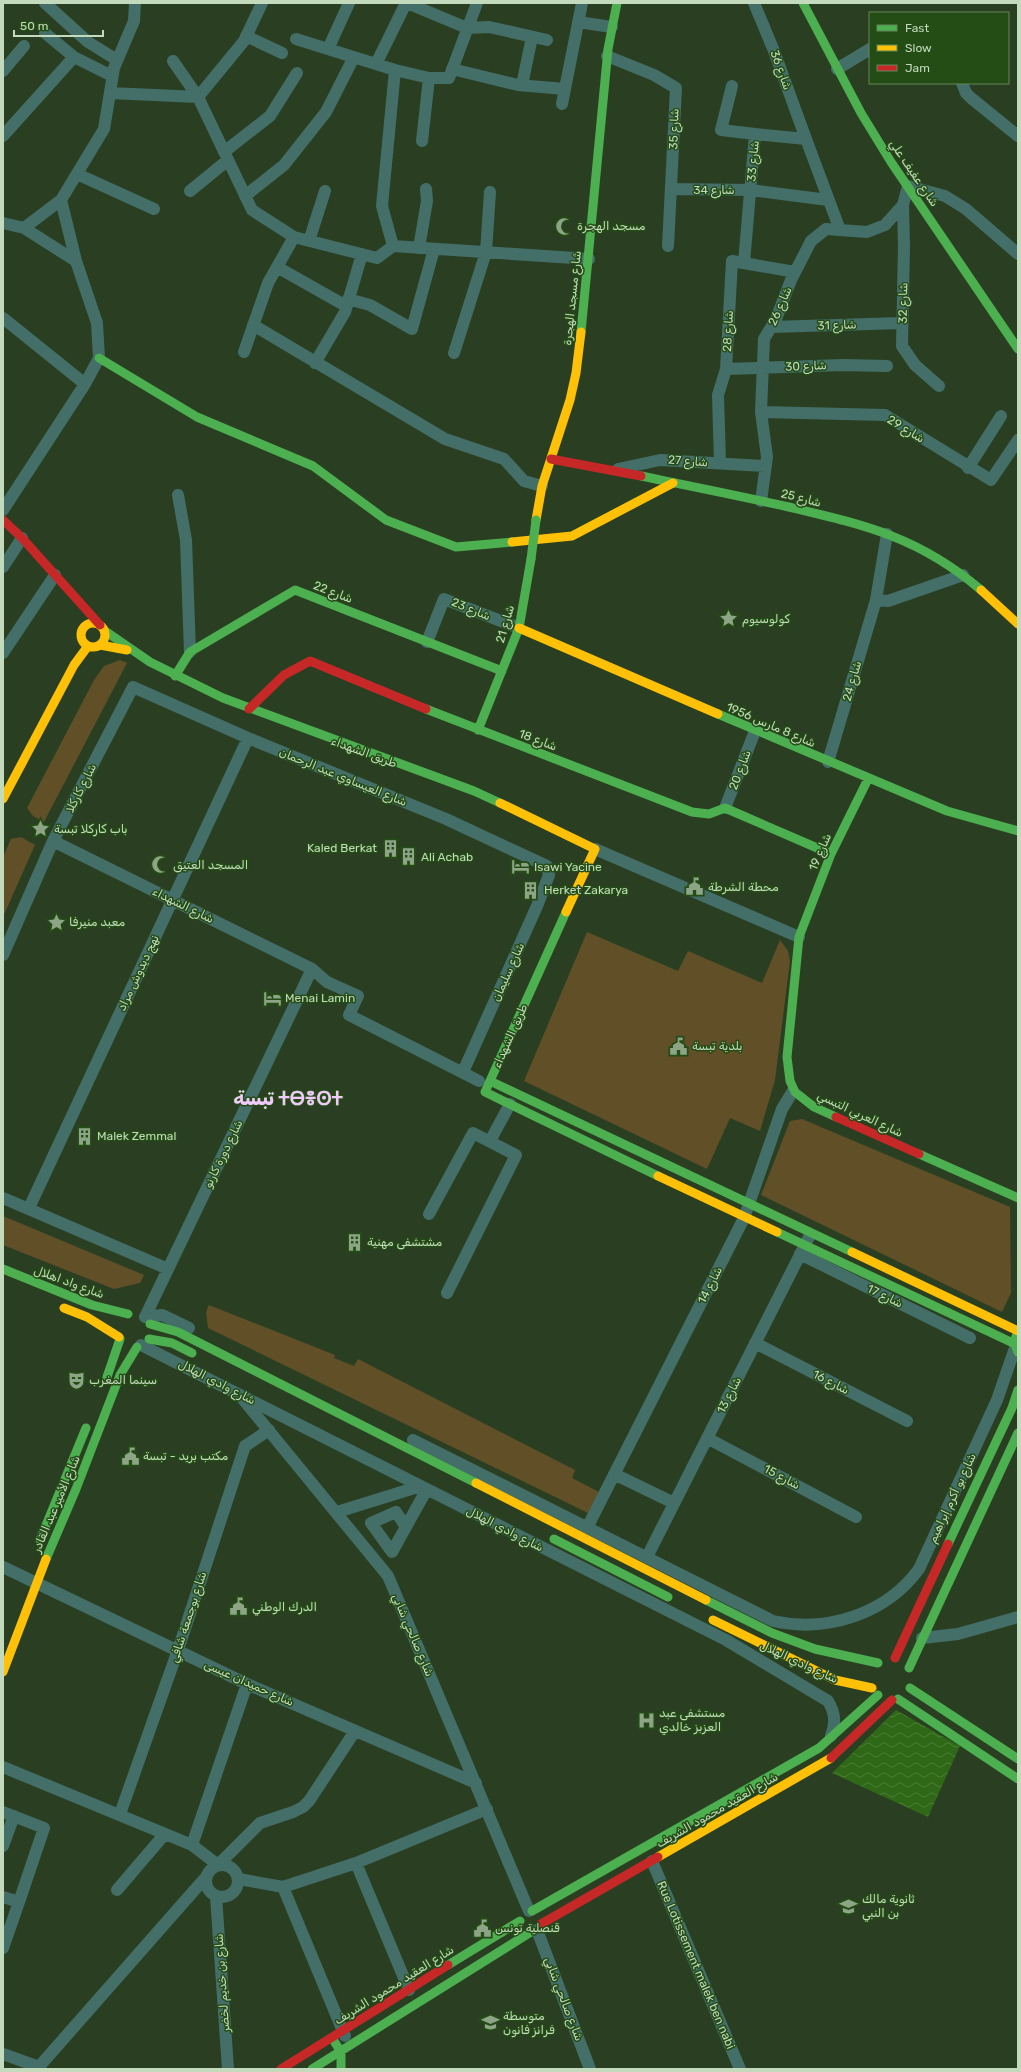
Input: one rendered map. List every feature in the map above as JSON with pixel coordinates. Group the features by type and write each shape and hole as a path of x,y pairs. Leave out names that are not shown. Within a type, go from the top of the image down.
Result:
{"main road":[{"name":"شارع مسجد الهجرة","path":"536,520 542,486 570,400 576,373 589,259 607,56 617,3"},
{"name":"شارع عفيف علي","path":"803,3 860,113 1018,349"},
{"path":"99,358 196,417 313,466 386,520 456,547 572,536 673,483"},
{"name":"شارع 25","path":"551,459 761,501 859,525 904,540 931,554 962,575 1018,624"},
{"path":"3,520 22,538 76,596 103,628 133,652"},
{"name":"شارع 21","path":"478,730 519,628 532,559 536,520"},
{"name":"شارع 22","path":"175,676 190,652 295,590 502,671"},
{"path":"76,596 81,610 81,634 88,646"},
{"path":"3,781 81,634 89,623 103,628"},
{"path":"100,645 105,639 103,628"},
{"name":"شارع 8 مارس 1956","path":"519,628 868,779 947,811 1018,831"},
{"path":"3,800 74,665 88,646 100,645 133,652"},
{"name":"طريق الشهداء","path":"133,652 175,676 249,709 459,787 474,791 596,849 485,1085"},
{"name":"شارع 18","path":"249,709 284,675 310,661 478,730 692,812 704,815 717,813 725,808"},
{"name":"شارع 19","path":"799,937 831,854 868,779"},
{"path":"725,808 831,854"},
{"path":"794,1091 788,1076 787,1056 799,937"},
{"path":"485,1085 510,1104 744,1218 803,1249 1015,1348"},
{"path":"485,1085 748,1205 811,1232 1018,1331 1014,1339 1015,1348"},
{"name":"شارع العربي التبسي","path":"794,1091 814,1107 1018,1198"},
{"name":"شارع واد اهلال","path":"3,1269 92,1305 128,1314"},
{"path":"52,1303 87,1317 120,1338 127,1346 142,1344 151,1329 148,1320 136,1313 128,1314 119,1324 120,1338 102,1388"},
{"name":"شارع وادي الهلال","path":"148,1320 178,1332 747,1622 815,1649 878,1663"},
{"name":"شارع وادي الهلال","path":"142,1344 172,1343 200,1357"},
{"name":"شارع الأمير عبد القادر","path":"3,1672 28,1579 76,1490 120,1375 142,1344"},
{"name":"شارع بو أكرم إبراهيم","path":"895,1658 1012,1408 1018,1390"},
{"name":"شارع الأمير عبد القادر","path":"38,1547 90,1417"},
{"path":"895,1700 907,1693 922,1638 1018,1433"},
{"name":"شارع وادي الهلال","path":"544,1534 678,1602"},
{"name":"شارع وادي الهلال","path":"706,1616 830,1678 875,1692"},
{"path":"1018,1759 911,1678 905,1663 895,1658 889,1658 878,1663 871,1674 875,1692 895,1700 1018,1779"},
{"name":"شارع العقيد محمود الشريف","path":"531,1911 829,1740 875,1692"},
{"name":"شارع العقيد محمود الشريف","path":"312,2069 536,1929 830,1759 895,1700"},
{"path":"531,1911 540,1917 536,1929 524,1930 520,1921 523,1914 531,1911"},
{"name":"شارع العقيد محمود الشريف","path":"281,2069 520,1921"},
{"path":"341,2069 346,2048"}],"street":[{"path":"45,3 88,42 117,60"},
{"path":"24,228 61,200 104,129 112,76 117,60 134,21 135,3"},
{"path":"198,97 246,36 262,3"},
{"path":"328,49 349,3"},
{"path":"376,64 407,3 467,28 489,27 547,40"},
{"path":"296,39 395,70 429,78 449,78 477,3"},
{"path":"562,104 582,3"},
{"name":"شارع 36","path":"754,3 774,51 806,139"},
{"path":"578,22 612,27"},
{"path":"45,33 74,57 112,76"},
{"path":"246,36 282,54"},
{"path":"522,85 532,37"},
{"path":"3,71 24,46"},
{"path":"836,69 869,50"},
{"name":"شارع 35","path":"607,56 654,75 676,88 668,246"},
{"path":"3,136 74,57"},
{"path":"245,196 284,165 326,112 354,57"},
{"path":"173,61 198,97 252,210 294,237 377,258 393,246 589,259"},
{"path":"452,69 522,85 565,89"},
{"path":"393,246 382,206 395,70"},
{"path":"190,191 270,116 297,73"},
{"path":"422,141 429,78"},
{"path":"962,84 966,93 971,98 1018,136"},
{"path":"732,86 721,130 755,134"},
{"path":"110,93 198,97"},
{"name":"شارع 33","path":"744,263 755,134 806,139"},
{"path":"806,139 840,230"},
{"path":"77,174 154,209"},
{"path":"908,186 928,190 966,209 1017,252"},
{"name":"شارع 26","path":"761,501 767,458 761,412 764,339 771,327 795,272 810,241 826,229 867,232 885,225 903,204 908,186"},
{"path":"419,248 427,200 426,189"},
{"name":"شارع 34","path":"672,189 750,190 828,200"},
{"path":"309,240 325,191"},
{"path":"454,352 486,252 490,192"},
{"path":"3,510 85,384 99,358 97,323 76,261 61,200"},
{"name":"شارع 32","path":"903,204 902,346 915,365 939,386"},
{"path":"3,223 24,228 76,261"},
{"path":"244,352 268,283 294,237"},
{"path":"277,267 347,303 370,305 412,329 434,249"},
{"path":"315,364 347,303 362,254"},
{"name":"شارع 28","path":"720,463 718,395 726,369 732,261 744,263"},
{"path":"744,263 795,272"},
{"path":"3,318 85,384"},
{"name":"شارع 31","path":"771,327 902,323"},
{"path":"253,325 315,364 445,439 504,459 524,481 542,486"},
{"name":"شارع 30","path":"726,369 843,365 887,366"},
{"name":"شارع 29","path":"761,412 885,415 968,468 991,480 1018,440"},
{"path":"968,468 1001,416"},
{"name":"شارع 27","path":"612,471 660,460 766,466"},
{"path":"178,495 186,540 190,652"},
{"name":"شارع 24","path":"828,762 876,600 887,534"},
{"path":"3,567 22,538"},
{"path":"3,653 55,575"},
{"path":"876,600 888,601 962,575"},
{"name":"شارع 23","path":"427,642 444,599 519,628"},
{"name":"شارع العيساوي عبد الرحمان","path":"133,687 248,738 446,819 545,864 549,870"},
{"name":"شارع كاركلا","path":"3,955 53,841 133,687"},
{"name":"شارع 20","path":"725,808 755,731"},
{"name":"نهج ديدوش مراد","path":"29,1208 248,738"},
{"name":"شارع الشهداء","path":"53,841 312,969 327,982 358,996 349,1015 463,1072"},
{"name":"طريق الشهداء","path":"596,849 799,937"},
{"name":"شارع سليمان","path":"463,1072 537,906 549,870"},
{"name":"شارع دورة كارنو","path":"148,1320 168,1269 312,969"},
{"path":"463,1072 485,1085"},
{"name":"شارع 14","path":"587,1528 744,1218 782,1109 794,1091"},
{"path":"490,1141 510,1104"},
{"path":"429,1214 473,1133 516,1154 447,1294"},
{"path":"3,1198 168,1269"},
{"name":"شارع 13","path":"647,1558 811,1232"},
{"name":"شارع 17","path":"803,1249 970,1338"},
{"name":"شارع وادي الهلال","path":"148,1320 162,1315 727,1599 774,1621 791,1625 811,1626 851,1617"},
{"name":"شارع 16","path":"755,1343 908,1421"},
{"name":"شارع وادي الهلال","path":"142,1344 726,1640 828,1701 835,1717 834,1727 829,1740"},
{"name":"شارع بو أكرم إبراهيم","path":"851,1617 870,1610 892,1598 908,1583 919,1569 997,1400 1015,1348"},
{"name":"شارع صالحي شابي","path":"239,1394 388,1576 531,1911"},
{"name":"شارع بوجمعة شافي","path":"120,1814 178,1650 245,1446 269,1430"},
{"name":"شارع 15","path":"707,1438 856,1517"},
{"path":"614,1474 674,1503"},
{"path":"337,1512 424,1488"},
{"path":"406,1527 424,1488"},
{"name":"شارع حميدان عيسى","path":"3,1567 247,1684 476,1783"},
{"name":"شارع وادي الهلال","path":"727,1599 747,1622 774,1621"},
{"path":"922,1638 958,1634 1018,1617"},
{"path":"192,1845 247,1684"},
{"path":"3,2054 38,2068 206,1877 210,1869 218,1865 260,1823 303,1807 309,1801 355,1731"},
{"path":"3,1767 120,1814 164,1835 192,1845 218,1865 229,1866 237,1874 239,1879 238,1885 233,1894 222,1897 216,1896 209,1891 206,1877"},
{"path":"239,1879 283,1887 356,1863 487,1809"},
{"path":"3,1846 8,1814 44,1828 3,1948"},
{"path":"117,1890 164,1835"},
{"name":"Rue Lotissement malek ben nabi","path":"652,1861 740,2069"},
{"path":"356,1863 409,1990"},
{"path":"283,1887 337,2035 346,2048"},
{"name":"شارع بن خديم لخضر","path":"216,1896 228,2069"},
{"path":"3,1897 19,1902"},
{"name":"شارع صالحي شابي","path":"536,1929 590,2069"}],"shaded area":[{"path":"120,660 127,663 44,822 33,816 27,808 94,680 104,666"},
{"path":"21,837 35,845 3,917 3,857 11,839"},
{"path":"587,932 678,971 688,951 762,983 780,940 788,951 790,961 775,1080 760,1131 730,1118 707,1169 524,1081"},
{"path":"802,1119 1010,1207 1011,1293 1002,1312 761,1195 790,1121"},
{"path":"3,1216 144,1275 140,1283 114,1289 3,1245"},
{"path":"209,1305 335,1355 334,1358 354,1366 358,1359 575,1470 572,1478 599,1492 588,1513 208,1328 206,1312"}],"water":[{"path":"896,1710 960,1746 928,1817 832,1773"}],"traffic: fast":[{"path":"581,332 608,49 617,3"},
{"path":"803,3 861,113 891,162 1018,349"},
{"path":"99,358 197,417 313,466 386,520 456,547 512,542"},
{"path":"641,476 789,507 867,527 890,535 936,557 981,590"},
{"path":"531,559 536,520"},
{"path":"478,730 519,628 531,559"},
{"path":"175,676 190,652 295,590 502,671"},
{"path":"105,631 150,662 223,698 474,791 500,803"},
{"path":"426,709 692,812 709,814 725,808 831,854"},
{"path":"718,714 947,811 1018,831"},
{"path":"836,1117 814,1107 795,1092 790,1081 787,1057 799,937 831,854 868,779"},
{"path":"566,912 485,1092 658,1176"},
{"path":"490,1081 852,1252"},
{"path":"919,1154 1018,1198"},
{"path":"777,1232 1013,1343"},
{"path":"3,1269 92,1305 128,1314"},
{"path":"150,1324 178,1332 476,1483"},
{"path":"1018,1331 1014,1342 1018,1352"},
{"path":"107,1377 120,1339"},
{"path":"149,1339 172,1343 192,1353"},
{"path":"46,1559 76,1489 120,1375 137,1347"},
{"path":"948,1544 1012,1408 1018,1390"},
{"path":"40,1540 86,1428"},
{"path":"909,1668 1018,1433"},
{"path":"554,1539 668,1597"},
{"path":"706,1600 772,1633 815,1649 878,1663"},
{"path":"910,1688 1018,1759"},
{"path":"532,1911 819,1748 878,1695"},
{"path":"898,1699 1018,1779"},
{"path":"448,1965 520,1921"},
{"path":"312,2069 531,1932"},
{"path":"334,2041 341,2052 341,2069"}],"traffic: slow":[{"path":"536,520 542,486 570,400 576,373 581,332"},
{"path":"512,542 572,536 673,483"},
{"path":"981,590 1018,624"},
{"path":"93,623 102,626 105,635 102,644 93,647 84,644 81,635 84,626 93,623"},
{"path":"519,628 718,714"},
{"path":"100,645 127,650"},
{"path":"3,799 74,665 88,646"},
{"path":"500,803 595,849 566,912"},
{"path":"658,1176 777,1232"},
{"path":"852,1252 1018,1331"},
{"path":"64,1308 87,1317 119,1337"},
{"path":"476,1483 706,1600"},
{"path":"3,1672 46,1559"},
{"path":"713,1620 835,1680 872,1688"},
{"path":"658,1857 831,1758"}],"traffic: jam":[{"path":"551,459 641,476"},
{"path":"3,520 22,538 100,625"},
{"path":"249,709 284,675 310,661 426,709"},
{"path":"836,1117 919,1154"},
{"path":"895,1658 948,1544"},
{"path":"831,1758 892,1700"},
{"path":"541,1924 658,1857"},
{"path":"281,2069 448,1965"}],"place":[{"name":"مسجد الهجرة","path":"564,226"},
{"name":"كولوسيوم","path":"729,619"},
{"name":"باب كاركلا تبسة","path":"41,829"},
{"name":"Kaled Berkat","path":"390,848"},
{"name":"Ali Achab","path":"408,857"},
{"name":"المسجد العتيق","path":"160,865"},
{"name":"Isawi Yacine","path":"521,867"},
{"name":"محطة الشرطة","path":"695,887"},
{"name":"Herket Zakarya","path":"531,890"},
{"name":"معبد منيرفا","path":"56,922"},
{"name":"Menai Lamin","path":"272,998"},
{"name":"بلدية تبسة","path":"679,1046"},
{"name":"Malek Zemmal","path":"84,1136"},
{"name":"مشتشفى مهنية","path":"354,1242"},
{"name":"سينما المغرب","path":"76,1380"},
{"name":"مكتب بريد - تبسة","path":"130,1456"},
{"name":"الدرك الوطني","path":"239,1607"},
{"name":"مستشفى عبد العزبز خالدي","path":"646,1720"},
{"name":"ثانوية مالك بن النبي","path":"849,1906"},
{"name":"قنصلية تونس","path":"482,1928"},
{"name":"متوسطة فرانز فانون","path":"490,2023"}],"district":[{"name":"تبسة ⵜⴱⴻⵙⵜ","path":"288,1098"}]}
